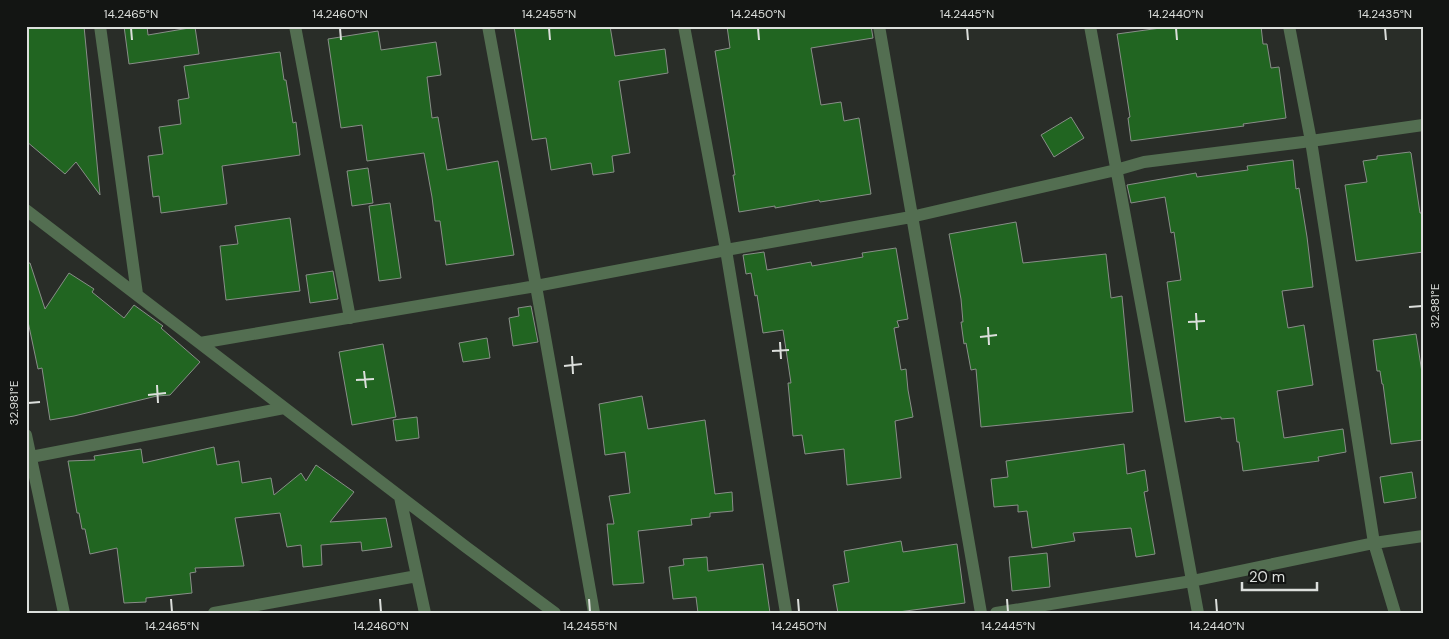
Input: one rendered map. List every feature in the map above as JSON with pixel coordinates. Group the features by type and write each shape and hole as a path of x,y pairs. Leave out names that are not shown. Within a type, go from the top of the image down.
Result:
{"street":[{"path":"100,26 137,294"},
{"path":"295,26 350,318"},
{"path":"488,26 594,613"},
{"path":"684,26 726,250 786,613"},
{"path":"879,26 981,613"},
{"path":"1090,26 1198,613"},
{"path":"1289,26 1311,141 1374,543 1395,613"},
{"path":"200,343 536,286 911,217 1144,162 1423,125"},
{"path":"26,210 400,497 555,613"},
{"path":"31,457 284,408"},
{"path":"26,435 64,613"},
{"path":"400,497 425,613"},
{"path":"996,613 1192,581 1374,543 1423,536"},
{"path":"214,613 417,576"}],"building":[{"path":"26,26 84,26 100,195 76,162 65,174 26,141"},
{"path":"124,26 147,26 148,35 195,27 199,54 129,64"},
{"path":"514,26 610,26 615,56 665,49 668,73 619,81 630,153 612,156 614,172 593,175 591,163 551,170 546,138 532,140"},
{"path":"727,26 871,26 873,38 811,48 821,105 841,102 844,121 859,118 871,194 739,212 715,51 730,48"},
{"path":"1175,26 1261,26 1263,44 1267,44 1271,68 1279,67 1286,118 1243,124 1244,126 1131,141 1128,118 1130,117 1117,34"},
{"path":"378,31 381,50 436,42 441,75 427,77 432,118 438,117 447,170 498,161 514,255 446,265 440,221 435,221 424,153 367,161 362,125 341,128 328,39"},
{"path":"280,52 293,123 296,122 300,155 222,166 227,204 161,213 159,196 153,197 148,156 163,154 159,127 181,124 178,100 189,98 184,66"},
{"path":"1071,117 1084,138 1054,157 1041,135"},
{"path":"1410,152 1420,213 1423,213 1423,252 1356,261 1345,185 1367,182 1363,161 1377,159 1377,156"},
{"path":"1293,160 1296,189 1299,188 1307,237 1313,287 1282,291 1288,328 1304,325 1313,385 1277,391 1284,438 1343,429 1346,452 1318,457 1319,461 1243,471 1234,418 1221,419 1221,417 1185,422 1167,282 1181,280 1174,232 1171,233 1165,197 1131,203 1127,185 1196,173 1197,177 1248,170 1247,166"},
{"path":"368,168 373,203 352,206 347,171"},
{"path":"390,203 401,278 379,281 369,206"},
{"path":"290,218 300,291 226,300 220,246 238,244 235,226"},
{"path":"1016,222 1023,263 1106,254 1111,298 1122,296 1133,412 981,427 976,369 971,370 966,343 964,344 961,322 963,322 961,299 949,234"},
{"path":"896,248 908,319 897,321 899,327 894,328 901,370 906,369 913,417 895,421 901,478 847,485 844,449 805,454 802,435 793,436 788,383 791,383 783,330 763,333 757,295 755,296 751,273 746,274 743,255 764,252 767,270 811,262 812,266 863,257 862,253"},
{"path":"26,263 30,263 45,309 69,273 94,289 92,292 124,318 134,305 163,326 161,328 200,362 170,395 157,396 50,420 42,368 38,369 26,312"},
{"path":"333,271 338,299 310,303 306,275"},
{"path":"531,306 538,342 513,346 509,318 519,316 518,308"},
{"path":"1416,334 1423,379 1423,440 1391,444 1383,384 1380,371 1377,371 1373,340"},
{"path":"487,338 490,358 463,362 459,343"},
{"path":"383,344 396,417 352,425 339,352"},
{"path":"642,396 648,429 705,420 715,494 732,492 733,511 710,513 710,517 691,519 692,525 638,531 644,583 613,585 607,524 614,524 609,496 630,493 625,452 605,455 599,404"},
{"path":"417,417 419,438 396,441 393,420"},
{"path":"1124,444 1127,474 1145,470 1148,491 1144,492 1155,554 1136,557 1131,528 1073,533 1075,541 1032,548 1027,511 1018,512 1018,505 994,507 991,479 1008,477 1006,461"},
{"path":"214,447 217,465 239,461 242,483 271,478 274,495 301,473 306,481 316,465 354,492 330,522 386,518 392,547 362,551 361,542 321,545 322,565 303,567 301,545 287,547 280,513 235,518 244,566 195,568 196,572 190,573 192,593 146,598 146,602 124,603 117,548 90,554 85,529 82,529 79,513 77,513 68,461 95,460 94,456 141,449 143,463"},
{"path":"1412,472 1416,498 1384,503 1380,477"},
{"path":"901,541 903,552 957,544 965,603 891,613 838,613 833,585 849,582 844,551"},
{"path":"1047,553 1050,587 1012,591 1009,557"},
{"path":"707,557 708,571 763,564 770,613 698,613 696,597 673,599 669,567 684,565 683,559"}]}
